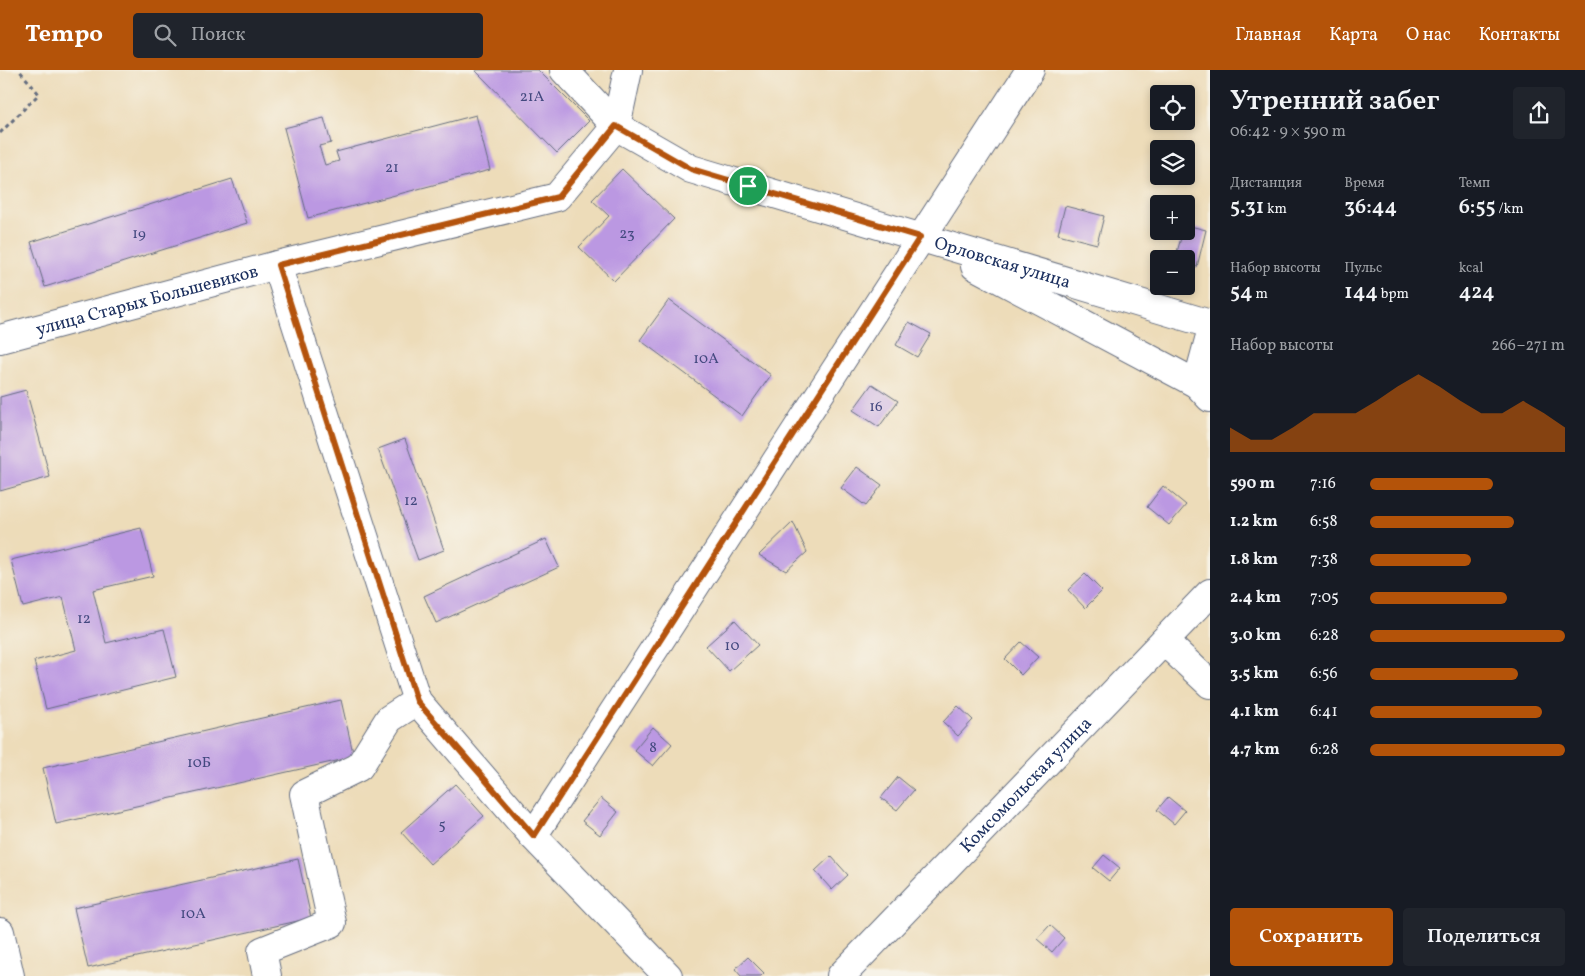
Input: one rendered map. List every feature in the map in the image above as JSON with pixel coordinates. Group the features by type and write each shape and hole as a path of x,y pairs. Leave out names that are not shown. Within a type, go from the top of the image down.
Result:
{"street":[{"name":"Орловская улица","path":"564,70 616,126 691,169 1210,324"},
{"path":"616,126 628,70"},
{"path":"534,836 920,237 1030,70"},
{"name":"улица Старых Большевиков","path":"0,339 278,265 558,197 616,126"},
{"path":"920,237 1204,391 1210,336"},
{"path":"278,265 417,701 534,836 668,976"},
{"name":"Комсомольская улица","path":"841,976 1210,592"},
{"path":"1164,641 1210,684"},
{"path":"267,976 262,951 332,922 304,794 360,767 389,719 417,701"},
{"path":"0,932 10,976"}],"path":[{"path":"0,133 39,94 19,70"}],"building":[{"path":"475,70 538,70 589,121 557,153"},
{"path":"476,115 490,170 308,218 284,128 324,118 331,143 319,146 325,165 339,161 336,152"},
{"path":"622,169 674,219 614,281 579,247 609,216 592,200"},
{"path":"232,179 247,223 45,287 31,242"},
{"path":"1065,206 1104,216 1097,244 1058,234"},
{"path":"1195,227 1206,230 1197,267 1195,266 1195,250 1178,250 1180,240 1195,240"},
{"path":"669,300 771,375 742,416 640,340"},
{"path":"909,322 931,334 917,357 896,345"},
{"path":"872,384 898,401 879,427 853,410"},
{"path":"26,390 50,477 0,491 0,397"},
{"path":"405,439 444,550 418,560 378,449"},
{"path":"857,467 882,485 866,506 841,488"},
{"path":"1163,486 1186,505 1169,525 1147,507"},
{"path":"793,522 807,552 786,571 759,555"},
{"path":"141,528 153,576 93,590 106,643 164,629 176,677 46,709 34,661 76,650 63,597 23,607 11,560"},
{"path":"546,539 559,567 436,623 424,596"},
{"path":"1085,574 1102,591 1085,608 1068,590"},
{"path":"735,620 758,645 729,671 706,646"},
{"path":"1021,642 1038,657 1021,675 1005,659"},
{"path":"341,700 354,757 56,824 43,768"},
{"path":"958,706 973,720 958,736 943,722"},
{"path":"653,727 672,744 653,766 634,750"},
{"path":"898,777 914,790 897,810 881,798"},
{"path":"455,784 484,816 430,864 401,832"},
{"path":"1168,797 1185,811 1174,824 1157,810"},
{"path":"601,798 618,812 600,835 582,821"},
{"path":"1104,855 1120,868 1109,881 1093,868"},
{"path":"831,856 848,875 832,890 815,871"},
{"path":"298,859 311,918 88,968 74,908"},
{"path":"1050,925 1064,938 1052,952 1037,939"},
{"path":"748,957 764,973 761,976 741,976 735,969"}],"route":[{"path":"616,126 691,169 748,186 920,237 534,836 417,701 278,265 558,197 616,126"}]}
